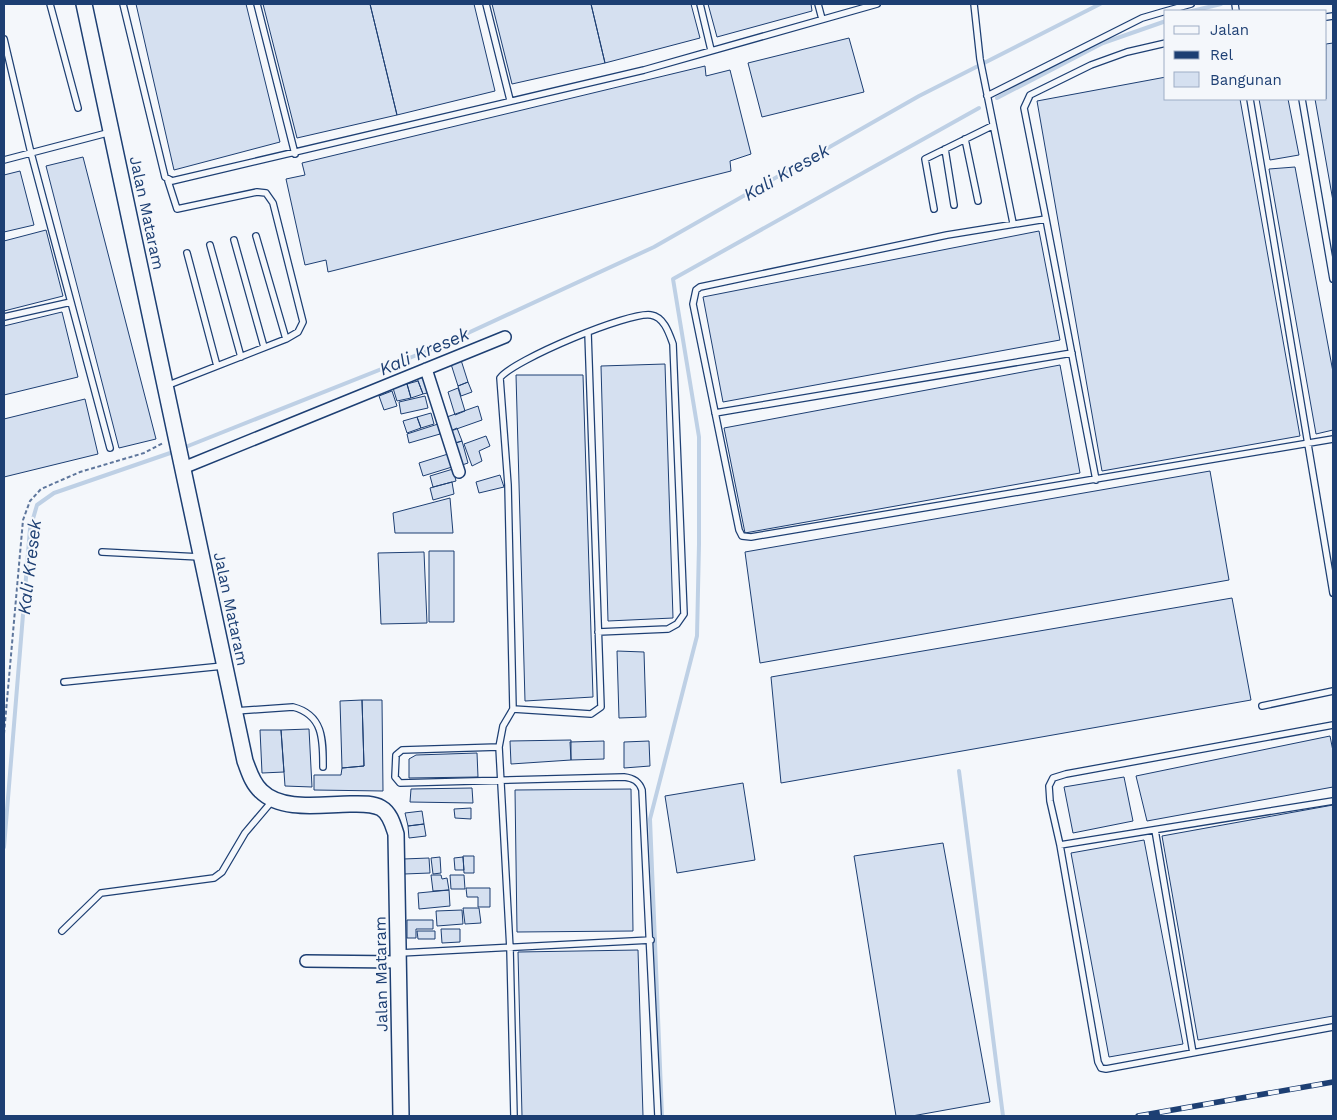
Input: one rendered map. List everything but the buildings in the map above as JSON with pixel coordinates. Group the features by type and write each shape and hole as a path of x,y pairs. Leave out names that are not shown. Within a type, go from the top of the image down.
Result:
{"main road":[{"name":"Jalan Mataram","path":"84,4 234,711 245,761 251,777 260,791 273,800 290,804 368,804 381,808 390,818 396,834 401,1116"}],"street":[{"path":"183,466 505,337"},
{"path":"426,370 459,472"},
{"path":"306,961 398,957"}],"lane":[{"path":"50,4 78,108"},
{"path":"123,4 164,177 168,181 177,210 256,192 266,193 273,203 303,322 298,332 286,339 166,386"},
{"path":"257,4 294,154"},
{"path":"486,4 510,100"},
{"path":"700,4 711,50"},
{"path":"818,4 822,19"},
{"path":"168,181 294,154 510,100 644,70 877,4"},
{"path":"974,4 984,82 1013,223"},
{"path":"1170,10 1192,4"},
{"path":"987,96 1142,18 1164,12"},
{"path":"4,39 31,153 110,448"},
{"path":"1096,480 1024,108 1025,102 1030,95 1091,65 1127,52 1164,43"},
{"path":"1250,100 1308,443 1331,567 1333,593"},
{"path":"1302,100 1333,279"},
{"path":"934,209 925,159 992,126"},
{"path":"4,160 111,132"},
{"path":"965,139 978,201"},
{"path":"945,149 954,206"},
{"path":"1046,219 1013,223 700,287 694,293 693,304 739,530 745,537 1333,439"},
{"path":"256,236 286,339"},
{"path":"234,240 264,347"},
{"path":"210,245 240,356"},
{"path":"187,253 217,366"},
{"path":"4,317 71,302"},
{"path":"514,1116 510,949 499,747 503,726 513,709 508,485 500,378 505,372 526,358 588,332 642,314 653,315 661,320 669,331 673,344 684,614 678,624 668,629 598,632"},
{"path":"513,709 591,714 598,712 602,702 588,332"},
{"path":"715,413 1072,353"},
{"path":"102,552 202,558"},
{"path":"64,682 225,666"},
{"path":"1262,706 1333,692"},
{"path":"234,711 293,707 300,709 320,728 322,734 323,767"},
{"path":"1333,724 1076,772 1053,778 1049,786 1050,801 1060,845 1099,1065 1106,1069 1333,1027"},
{"path":"499,747 402,750 396,754 395,777 400,783 502,782 624,777 635,780 642,790 651,940 658,1116"},
{"path":"62,931 101,893 214,878 222,872 245,832 273,800"},
{"path":"1060,845 1333,801"},
{"path":"1155,830 1193,1053"},
{"path":"398,957 651,940"}],"path":[{"path":"4,734 23,520 30,501 41,489 72,475 144,453 177,439"}],"waterway":[{"name":"Kali Kresek","path":"183,448 442,345 654,247 919,96 1100,4"},
{"path":"1196,10 1221,4"},
{"path":"997,98 1103,43 1164,22"},
{"path":"662,1116 650,819 697,636 699,544 699,437 673,279 979,108"},
{"name":"Kali Kresek","path":"4,847 30,529 37,505 54,493 176,451"},
{"path":"959,771 1003,1116"}],"railway":[{"path":"1138,1116 1333,1082"}]}
